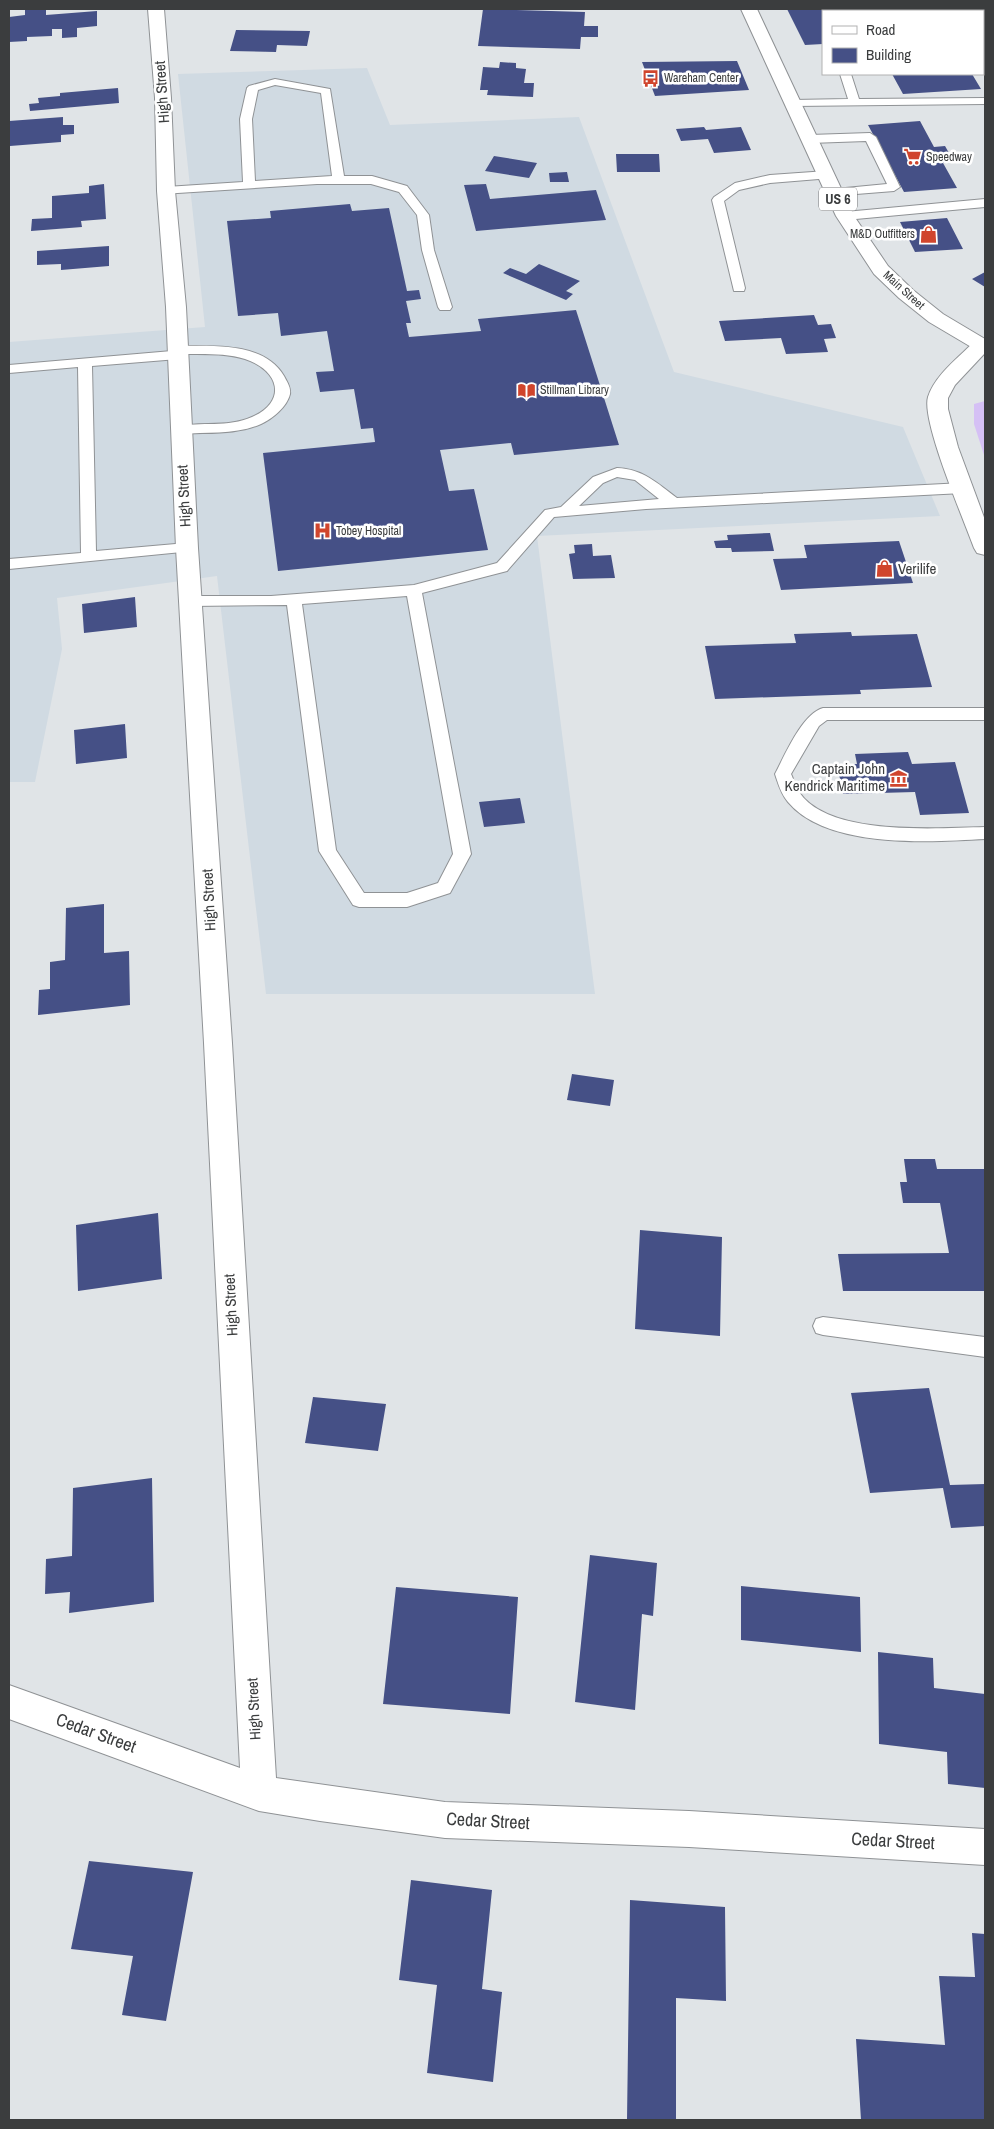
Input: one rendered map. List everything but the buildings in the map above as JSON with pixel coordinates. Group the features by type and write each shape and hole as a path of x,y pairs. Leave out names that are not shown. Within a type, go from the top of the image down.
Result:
{"street":[{"name":"High Street","path":"156,9 163,98 166,191 178,352 190,601 217,1024 234,1366 259,1792"},
{"name":"Main Street","path":"749,9 846,216 881,270 906,294 936,318 984,346 945,382 937,401 940,424 985,548"},
{"name":"Cedar Street","path":"9,1702 259,1792 444,1820 689,1829 985,1847"}],"lane":[{"path":"846,75 856,103"},
{"path":"249,184 246,119 253,88 274,82 326,91 339,180"},
{"path":"793,103 985,101"},
{"path":"810,139 870,137 894,187 835,193"},
{"path":"740,288 718,200 735,187 770,179 827,175"},
{"path":"166,191 249,184 339,180 372,180 403,189 423,215 428,250 445,307"},
{"path":"846,216 985,202"},
{"path":"9,369 85,363 178,352 222,352 253,356 274,371 284,389 282,397 275,407 256,420 246,424 181,430"},
{"path":"85,363 89,557"},
{"path":"566,511 590,484 616,472 640,477 674,503"},
{"path":"190,601 294,599 414,590 502,567 550,513 674,503 962,488"},
{"path":"9,564 187,548"},
{"path":"294,599 328,851 358,900 407,900 444,888 462,854 414,590"},
{"path":"985,714 823,714 813,722 783,774 794,798 819,818 849,827 883,834 985,833"},
{"path":"823,1326 985,1347"}],"shaded area":[{"name":"Tobey Hospital","path":"367,68 390,125 579,117 674,372 903,427 940,516 537,536 595,994 266,994 217,576 57,598 62,649 35,782 9,782 9,342 205,327 178,74"},
{"path":"985,401 985,458 974,424 974,404"}],"place":[{"name":"Wareham Center","path":"650,78"},
{"name":"Speedway","path":"912,157"},
{"name":"M&D Outfitters","path":"929,234"},
{"name":"Stillman Library","path":"526,390"},
{"name":"Tobey Hospital","path":"322,531"},
{"name":"Verilife","path":"884,569"},
{"name":"Captain John Kendrick Maritime","path":"899,778"}]}
